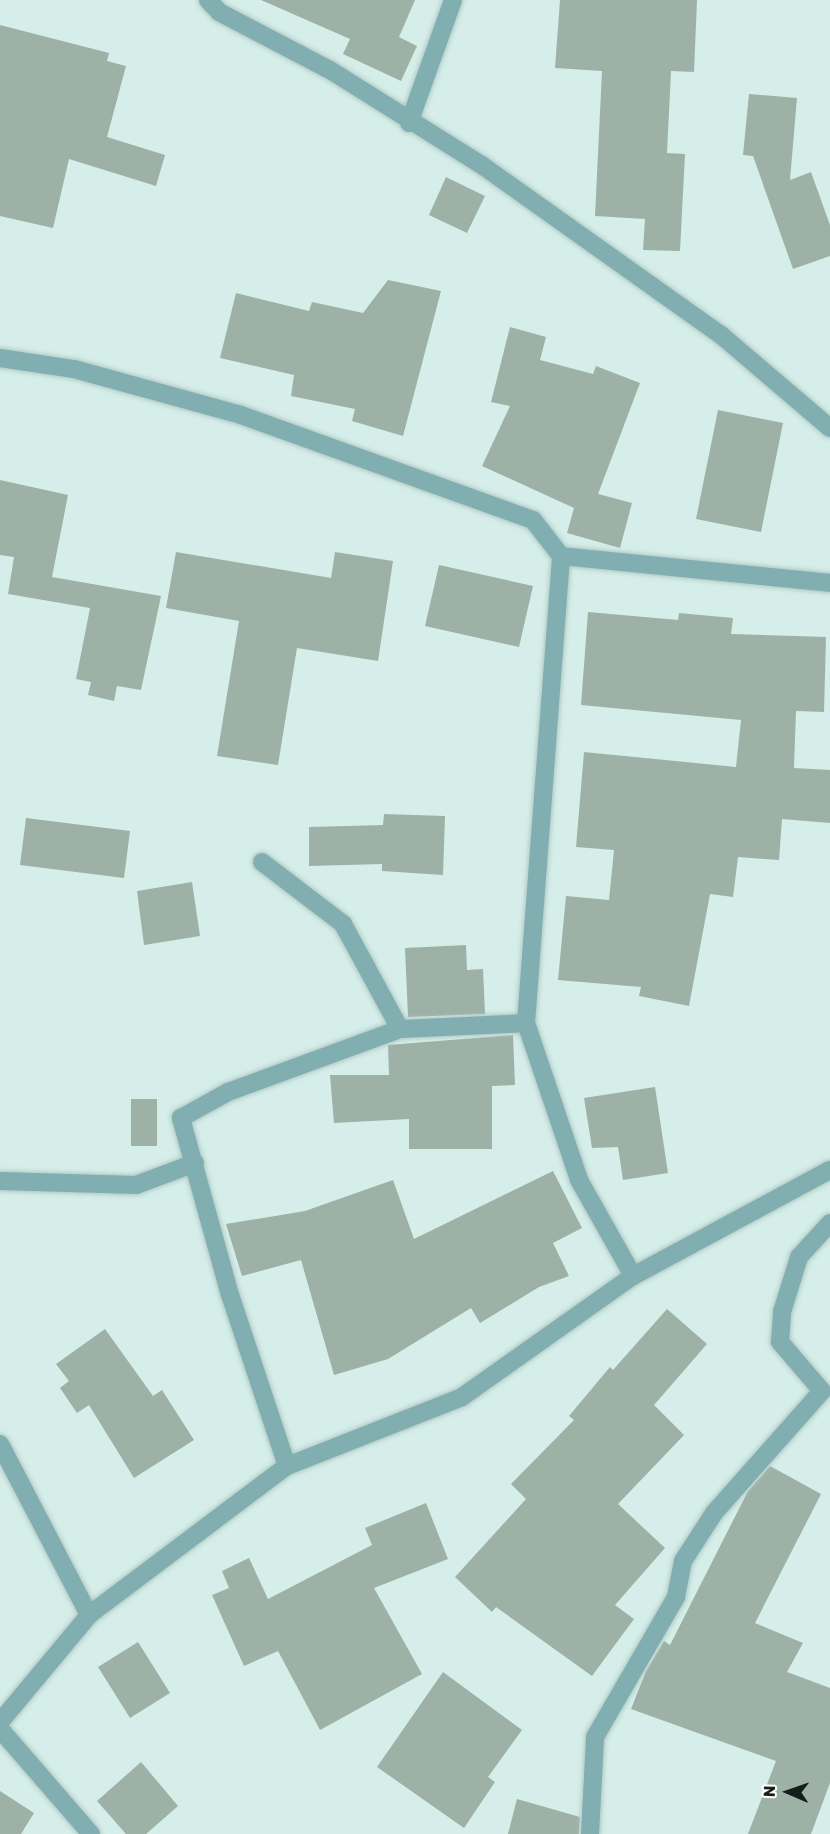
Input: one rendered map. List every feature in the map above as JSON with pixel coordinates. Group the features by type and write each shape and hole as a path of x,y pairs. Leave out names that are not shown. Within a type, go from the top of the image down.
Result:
{"street":[{"path":"208,0 219,12 330,70 409,123 483,166 721,335 830,428"},
{"path":"409,123 453,0"},
{"path":"0,358 74,369 242,415 533,520 561,556 526,1023 579,1180 633,1276"},
{"path":"561,556 830,583"},
{"path":"262,862 343,924 400,1029"},
{"path":"287,1466 230,1295 181,1118 228,1092 400,1029 526,1023"},
{"path":"0,1181 136,1185 195,1163"},
{"path":"0,1722 89,1615 287,1466 462,1397 633,1276 830,1170"},
{"path":"590,1834 595,1737 676,1597 683,1561 714,1513 822,1391 780,1342 782,1312 798,1257 830,1223"},
{"path":"0,1444 89,1615"},
{"path":"0,1729 91,1834"}],"building":[{"path":"261,0 415,0 399,37 417,46 401,81 343,54 350,39"},
{"path":"560,0 697,0 694,72 671,71 667,153 685,154 680,251 643,250 645,219 595,216 602,71 555,68"},
{"path":"0,25 109,53 107,61 126,66 107,137 165,155 156,186 69,159 53,228 0,216"},
{"path":"749,94 797,98 790,180 811,172 830,225 830,256 793,269 753,156 743,155"},
{"path":"446,177 485,196 467,233 429,215"},
{"path":"388,280 441,291 403,436 352,421 355,409 291,396 294,375 220,358 236,293 309,311 312,302 363,313"},
{"path":"510,327 546,337 540,360 593,374 596,366 640,383 598,494 632,503 620,548 567,533 574,508 482,466 510,406 491,402"},
{"path":"718,410 783,423 761,532 696,519"},
{"path":"0,480 68,495 52,577 161,596 141,690 117,686 114,701 88,695 91,682 76,679 90,608 8,594 14,557 0,555"},
{"path":"176,552 331,578 335,552 393,561 378,661 297,648 278,765 217,756 239,621 166,608"},
{"path":"439,565 533,586 519,647 425,626"},
{"path":"588,612 678,620 679,613 733,618 731,634 826,637 824,712 796,711 794,768 830,770 830,823 782,819 779,860 738,857 733,897 710,894 689,1006 639,996 641,987 558,980 566,896 609,900 614,850 576,847 584,752 736,767 741,720 581,705"},
{"path":"384,814 445,816 443,875 382,871 382,864 309,866 309,827 383,825"},
{"path":"26,818 130,831 124,878 20,865"},
{"path":"192,882 200,936 144,945 137,891"},
{"path":"466,945 467,970 483,969 485,1014 408,1017 405,948"},
{"path":"513,1035 515,1085 492,1086 492,1149 409,1149 409,1119 334,1123 330,1075 389,1075 388,1045"},
{"path":"655,1087 668,1173 623,1180 618,1147 592,1148 584,1098"},
{"path":"131,1099 157,1099 157,1146 131,1146"},
{"path":"553,1171 582,1228 553,1243 569,1276 539,1287 480,1323 471,1308 388,1359 334,1375 301,1260 242,1276 226,1224 305,1211 393,1180 414,1239"},
{"path":"667,1309 707,1344 654,1405 684,1435 618,1504 665,1548 615,1605 634,1619 592,1676 496,1607 492,1612 455,1577 526,1499 511,1484 574,1420 569,1416 610,1367 613,1370"},
{"path":"105,1329 153,1396 162,1390 194,1440 134,1478 89,1405 77,1413 60,1388 69,1381 56,1364"},
{"path":"770,1466 821,1494 755,1623 803,1643 787,1672 830,1688 830,1783 811,1834 748,1834 776,1761 631,1709 646,1671 664,1641 670,1645 748,1491"},
{"path":"426,1503 448,1559 374,1588 422,1674 320,1730 278,1651 244,1666 212,1595 229,1588 222,1571 249,1558 268,1599 372,1545 365,1528"},
{"path":"138,1642 170,1693 130,1718 98,1667"},
{"path":"443,1672 522,1730 488,1777 495,1782 464,1828 377,1767"},
{"path":"141,1762 178,1806 146,1834 126,1834 97,1801"},
{"path":"0,1791 34,1813 21,1834 0,1834"},
{"path":"517,1799 580,1817 579,1834 508,1834"}]}
